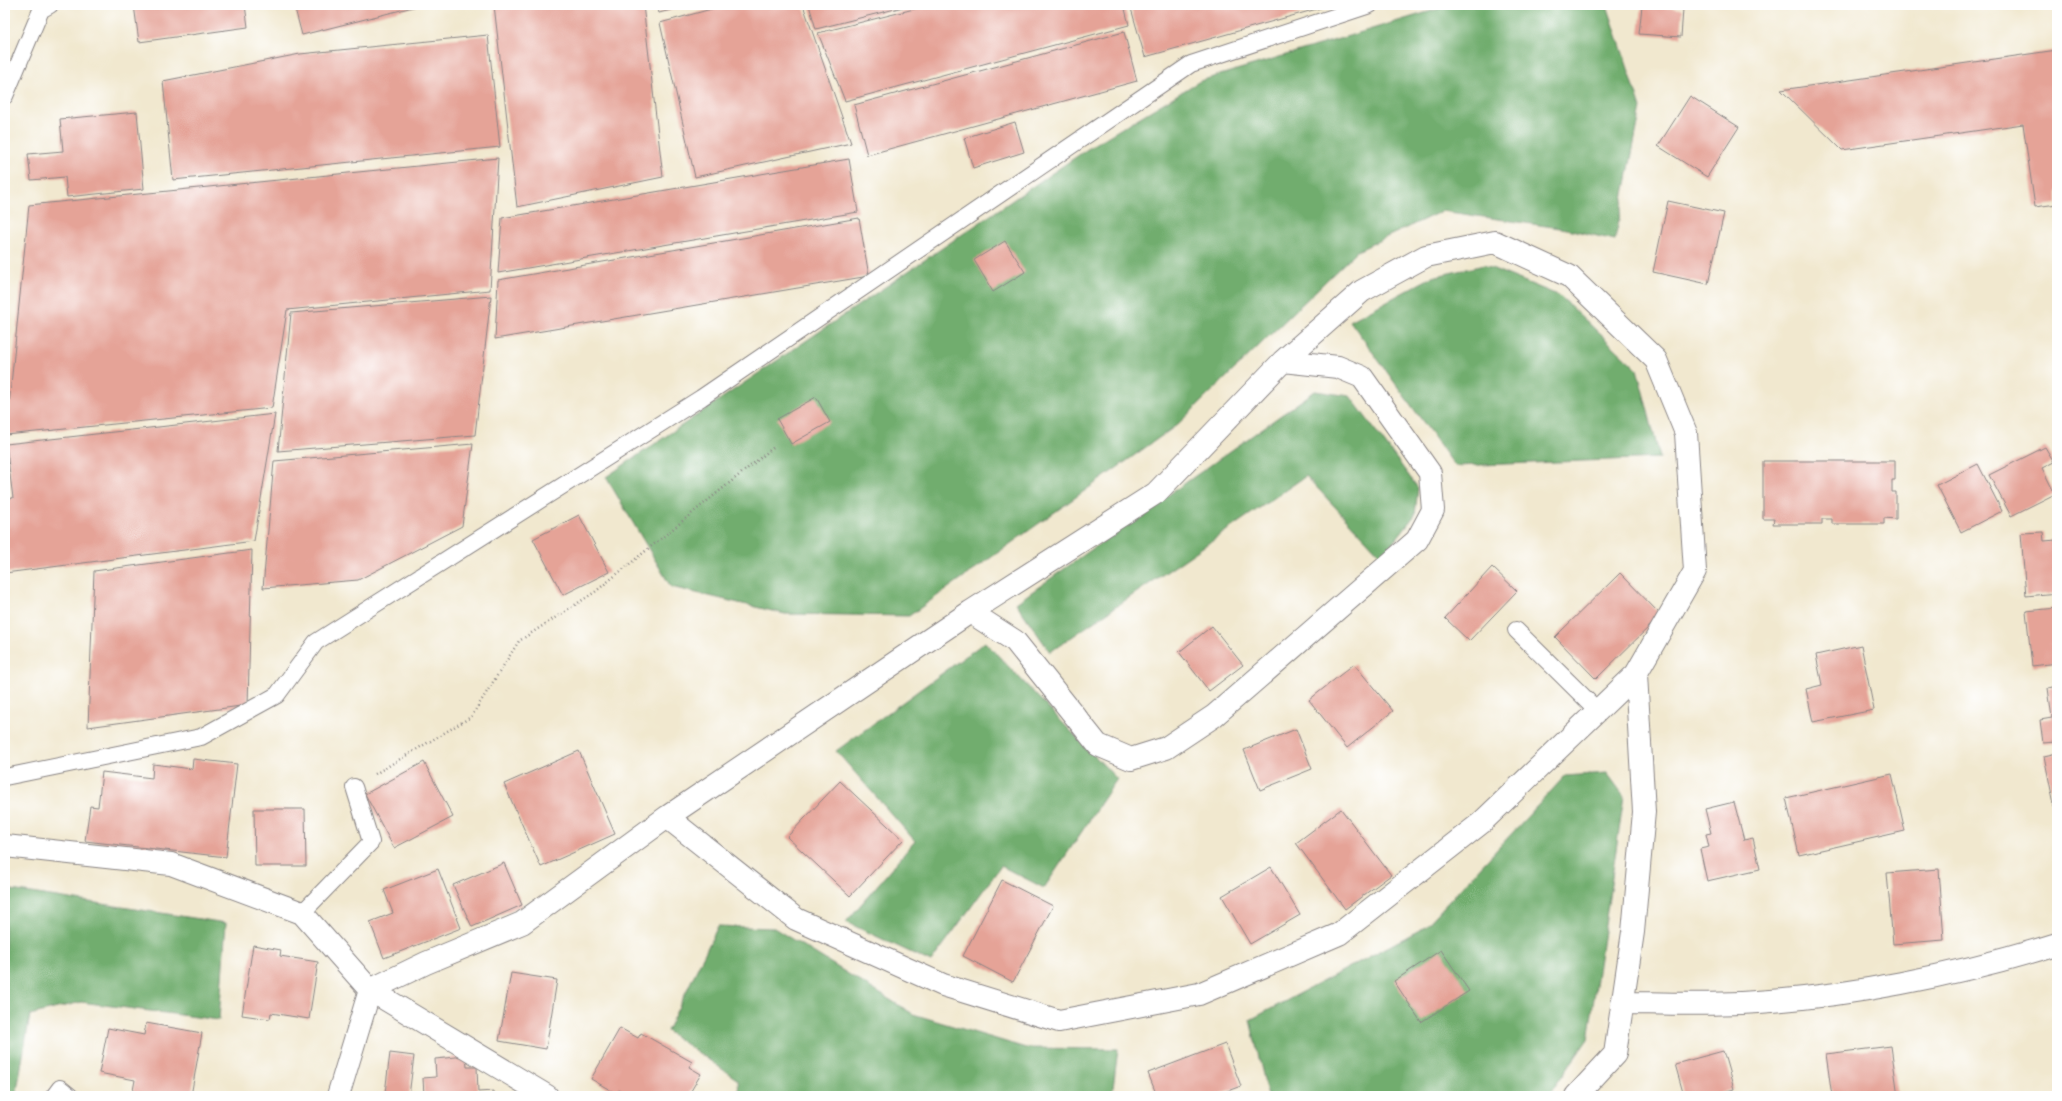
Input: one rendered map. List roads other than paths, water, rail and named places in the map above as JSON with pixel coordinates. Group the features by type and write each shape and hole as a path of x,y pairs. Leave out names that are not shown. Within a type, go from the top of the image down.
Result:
{"street":[{"path":"338,1096 370,990 426,963 522,922 667,817 970,612 1156,493 1283,361 1362,291 1426,256 1495,242 1569,276 1656,360 1686,433 1695,571 1636,674 1481,823 1339,934 1199,994 1058,1020 943,985 796,919 667,817"},
{"path":"970,612 1015,641 1098,744 1131,759 1166,748 1214,716 1417,540 1432,510 1430,474 1362,377 1338,368 1283,361"},
{"path":"1576,1096 1615,1054 1633,932 1644,812 1636,674"},
{"path":"5,846 172,864 302,913 370,990 547,1096"},
{"path":"1622,1003 1741,1003 1863,991 2018,956 2057,944"}],"lane":[{"path":"5,96 41,10 50,5"},
{"path":"5,777 201,738 277,695 316,642 702,398 1191,64 1370,5"},
{"path":"1516,630 1598,711"},
{"path":"302,913 371,842 354,787"},
{"path":"54,1096 60,1088 70,1096"}]}
